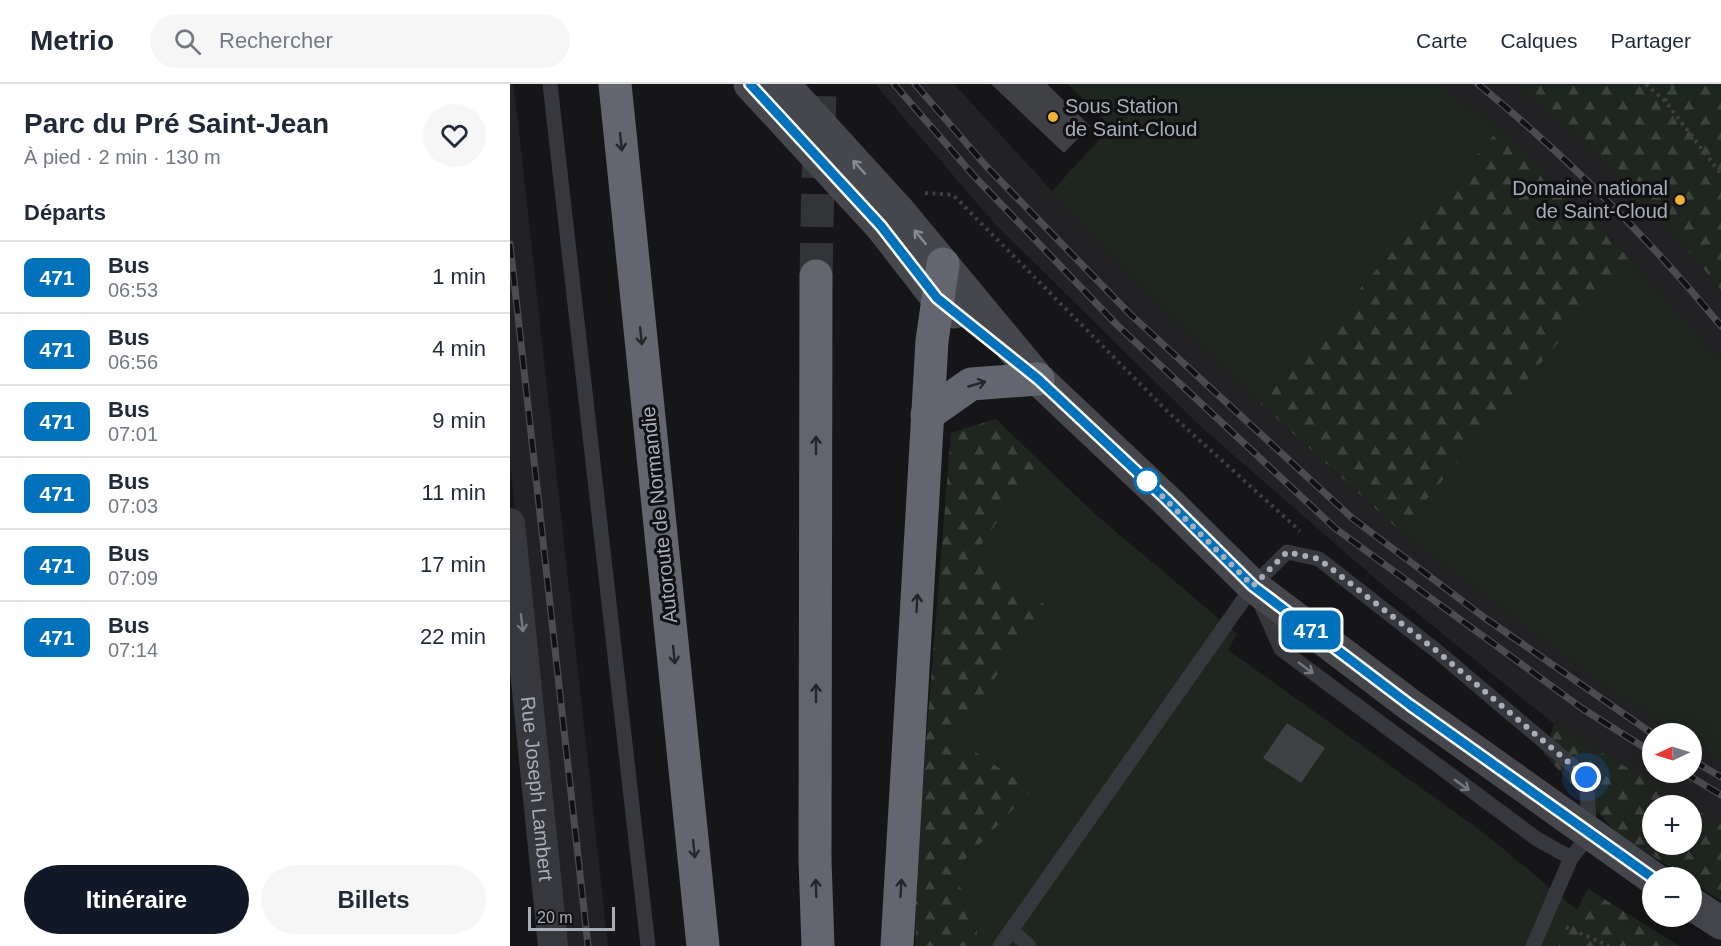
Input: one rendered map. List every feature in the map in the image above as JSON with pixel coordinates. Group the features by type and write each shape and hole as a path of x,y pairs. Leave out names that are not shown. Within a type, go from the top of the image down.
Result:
{"highway":[{"name":"Autoroute de Normandie","path":"615,84 704,946"},
{"path":"897,946 927,414 937,298 943,264"},
{"path":"816,276 815,860 818,946"},
{"path":"927,414 971,384 1038,379"}],"main road":[{"path":"750,84 881,226 937,298 1038,379 1166,499 1253,586 1410,705 1580,846 1642,873"},
{"path":"783,84 889,200 1038,379"},
{"path":"1702,911 1721,923"}],"street":[{"name":"Rue Joseph Lambert","path":"510,523 524,641 553,946"}],"lane":[{"path":"550,84 648,946"},
{"path":"1000,946 1253,586 1287,552 1321,561 1438,652 1586,777 1580,846 1542,919 1533,946"},
{"path":"1011,930 1029,946"}],"path":[{"path":"1646,84 1665,101 1721,174"},
{"path":"1665,101 1674,84"},
{"path":"889,200 953,195 1166,410 1299,530 1321,561"},
{"path":"1542,919 1596,938 1609,946"}],"shaded area":[{"path":"510,84 513,84 517,113 608,946 562,946 510,463"},
{"path":"875,84 954,84 1131,277 1260,403 1400,531 1605,687 1664,723 1642,723 1642,777 1554,724 1385,587 1200,426 994,223"},
{"path":"1438,84 1515,84 1596,154 1684,246 1721,290 1721,360 1629,258 1500,128"},
{"path":"1702,747 1721,759 1721,824 1702,813 1702,795 1673,795 1653,783 1702,783"}],"green space":[{"path":"1068,84 1438,84 1500,128 1260,403 1131,277 1052,191 1111,127"},
{"name":"Domaine national de Saint-Cloud","path":"1515,84 1721,84 1721,290 1684,246 1596,154"},
{"path":"1500,128 1629,258 1400,531 1260,403"},
{"path":"1629,258 1721,360 1721,759 1702,747 1702,723 1664,723 1605,687 1400,531"},
{"path":"996,419 1095,514 1237,634 1228,650 1484,833 1577,910 1588,889 1642,923 1642,927 1649,927 1679,946 915,946 916,867 951,433"},
{"path":"996,419 1036,467 975,553 1044,604 955,738 1031,790 954,871 976,928 979,946 916,946 916,867 951,433"},
{"path":"1554,724 1642,776 1642,783 1653,783 1673,795 1642,795 1642,849 1617,833 1544,754"},
{"path":"1702,813 1721,824 1721,901 1702,889 1702,867 1670,867 1651,855 1702,855"},
{"path":"1588,889 1642,923 1642,927 1649,927 1679,946 1559,946"}],"building":[{"name":"Sous Station de Saint-Cloud","path":"991,84 1047,84 1090,126 1064,153"},
{"path":"1287,723 1325,748 1301,783 1263,758"}],"tunnel":[{"path":"816,276 820,84"}],"railway":[{"path":"894,84 974,176 1117,325 1336,529 1583,709 1642,746"},
{"path":"915,84 986,166 1130,314 1352,518 1485,618 1642,726"},
{"path":"1478,84 1606,199 1665,261 1721,326"},
{"path":"510,244 588,946"},
{"path":"1702,766 1721,777"},
{"path":"1701,783 1721,795"}],"bus line":[{"name":"471","path":"750,84 881,226 937,298 1038,379 1166,499 1253,586 1410,705 1642,870"}],"place":[{"name":"Sous Station de Saint-Cloud","path":"1053,117"},
{"name":"Domaine national de Saint-Cloud","path":"1680,200"}],"route":[{"path":"1147,481 1253,586 1287,552 1319,559 1438,652 1586,777"}]}
